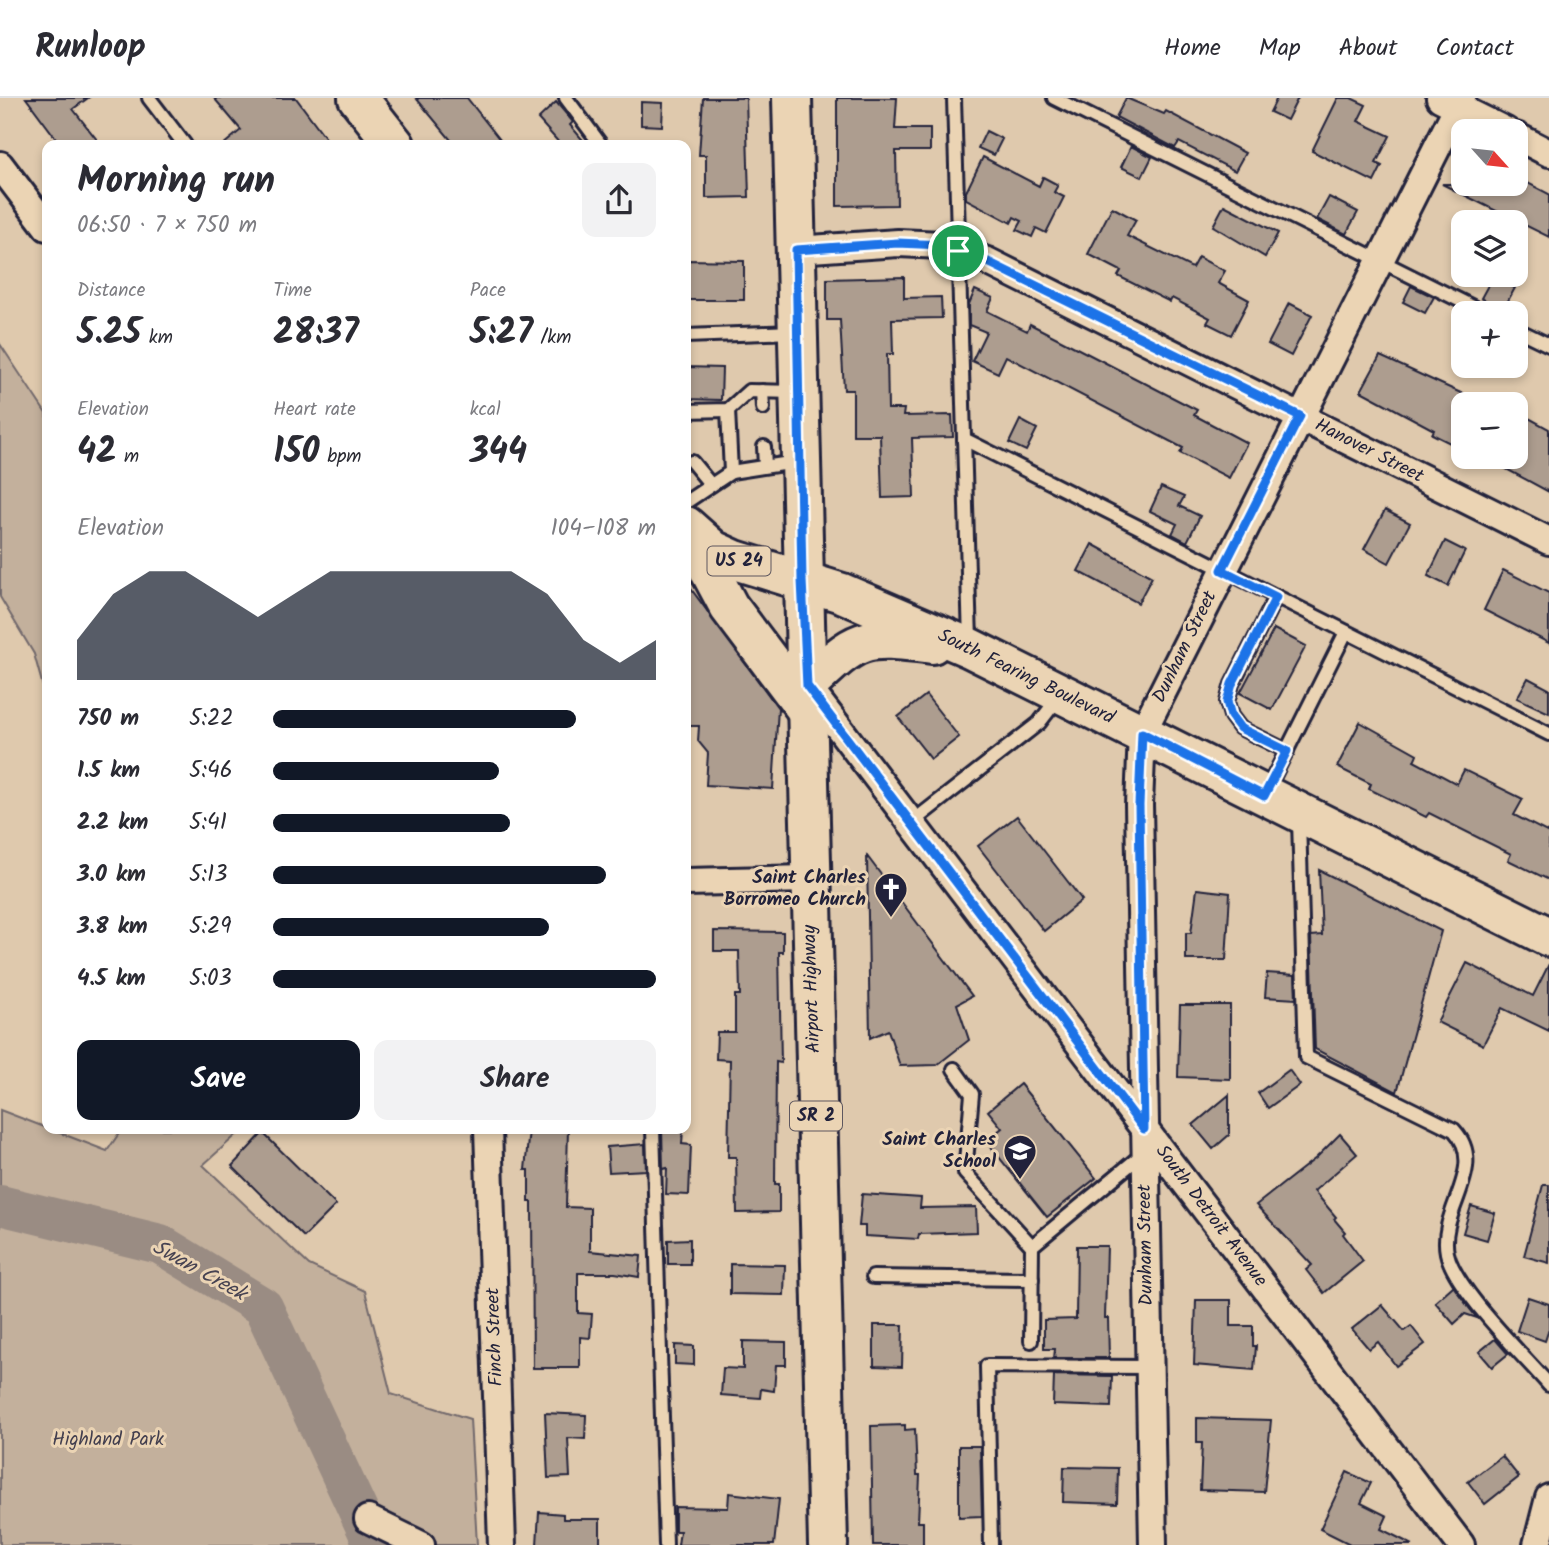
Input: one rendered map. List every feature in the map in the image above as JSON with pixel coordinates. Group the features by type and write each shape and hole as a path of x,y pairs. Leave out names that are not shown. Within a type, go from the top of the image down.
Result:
{"main road":[{"path":"358,98 391,140"},
{"name":"Airport Highway","path":"792,98 797,332 780,392 782,464 802,580 807,699 828,1545"},
{"name":"South Fearing Boulevard","path":"691,530 713,550 735,560 855,598 970,648 1549,937"},
{"path":"691,535 729,607 807,699 852,647 864,641 878,638 970,648"}],"street":[{"name":"Dunham Street","path":"1153,1545 1139,805 1142,733 1379,261 1453,101"},
{"path":"1453,101 1485,119"},
{"path":"1528,142 1549,153"},
{"path":"0,164 42,220"},
{"name":"Hanover Street","path":"796,250 898,243 942,245 986,261 1549,541"},
{"name":"South Detroit Avenue","path":"807,699 911,823 1144,1141 1461,1545"},
{"path":"691,882 810,879"},
{"name":"Finch Street","path":"488,1134 502,1545"},
{"path":"1537,1545 1549,1498"},
{"path":"368,1519 421,1545"}],"lane":[{"path":"149,98 181,140"},
{"path":"566,98 597,140"},
{"path":"954,98 970,648"},
{"path":"1054,98 1461,301"},
{"path":"691,336 797,332"},
{"path":"1528,334 1549,345"},
{"path":"691,411 728,410 749,391 780,392"},
{"path":"763,408 780,392"},
{"path":"728,410 731,472"},
{"path":"964,439 1549,734"},
{"path":"764,447 782,464"},
{"path":"692,462 711,485"},
{"path":"691,499 731,472 782,464"},
{"path":"1276,597 1232,684 1227,702 1231,716 1240,728 1287,751"},
{"path":"1264,796 1346,632"},
{"path":"911,823 1039,723 1061,694"},
{"path":"1299,813 1306,1057 1447,1126 1463,1139 1467,1152 1466,1170 1448,1233 1447,1252 1467,1290 1549,1385"},
{"path":"954,1069 972,1094 965,1173 1032,1246 1031,1341"},
{"path":"653,1134 666,1545"},
{"path":"1032,1246 1144,1141"},
{"path":"873,1277 1032,1279"},
{"path":"992,1545 987,1366 1149,1367"}],"green space":[{"path":"0,344 42,407 42,683 34,654 0,597"},
{"name":"Highland Park","path":"0,1110 42,1126 42,1134 63,1134 107,1151 119,1134 237,1134 203,1165 309,1265 365,1291 391,1394 470,1419 477,1545 0,1545"}],"building":[{"path":"26,98 88,98 73,109 97,140 57,140"},
{"path":"214,98 296,98 327,140 229,140 241,130"},
{"path":"416,98 467,98 500,140 451,140"},
{"path":"703,98 746,98 749,197 706,198 706,155 699,155"},
{"path":"837,98 897,98 895,129 930,129 930,151 896,151 897,205 837,206"},
{"path":"1126,98 1164,114 1166,111 1245,153 1235,171 1179,142 1175,148 1116,117"},
{"path":"1277,98 1298,98 1287,120 1270,112"},
{"path":"1338,98 1351,98 1366,105 1358,121 1390,136 1376,163 1382,166 1374,182 1312,151"},
{"path":"556,102 573,122 570,125 583,140 557,140 538,119"},
{"path":"641,102 663,103 662,126 641,125"},
{"path":"986,131 1002,139 994,155 978,148"},
{"path":"1131,146 1152,157 1142,177 1121,167"},
{"path":"983,157 1039,186 1043,177 1058,185 1054,192 1064,197 1046,233 1036,228 1032,237 1017,230 1022,221 1014,217 1011,223 966,199 966,192"},
{"path":"1528,183 1549,194 1549,237 1528,227 1528,210 1494,210 1466,196 1528,196"},
{"path":"1329,197 1358,212 1346,234 1317,219"},
{"path":"1224,205 1278,233 1265,257 1213,226"},
{"path":"1112,207 1136,220 1127,236 1192,268 1198,257 1225,271 1218,283 1249,300 1231,335 1207,323 1210,318 1172,298 1170,302 1118,276 1121,271 1088,254"},
{"path":"691,260 744,261 744,300 691,300"},
{"path":"904,277 904,298 941,297 942,318 892,319 893,354 887,354 888,409 904,409 903,416 952,415 953,437 912,438 914,497 882,498 880,435 853,435 853,390 844,390 840,320 827,320 827,279"},
{"path":"1411,286 1434,297 1425,313 1403,302"},
{"path":"1487,287 1515,288 1508,301 1486,301 1481,298"},
{"path":"975,290 993,298 987,311 1027,331 1030,324 1197,410 1194,415 1247,443 1229,478 1180,453 1183,448 1006,356 998,373 972,361 986,332 969,325 969,304"},
{"path":"1289,303 1312,315 1291,356 1268,344"},
{"path":"1380,356 1459,392 1451,392 1451,444 1432,434 1434,430 1361,391"},
{"path":"691,367 722,368 721,400 691,399"},
{"path":"1528,418 1549,429 1549,492 1506,469 1528,469"},
{"path":"1020,420 1037,429 1026,451 1009,443"},
{"path":"1161,487 1184,497 1179,506 1200,516 1187,542 1172,534 1177,524 1150,511"},
{"path":"1385,510 1410,523 1389,563 1364,549"},
{"path":"1445,541 1465,551 1448,586 1428,576"},
{"path":"1092,544 1152,577 1138,603 1078,571"},
{"path":"1503,570 1549,593 1549,643 1484,610"},
{"path":"691,589 778,708 773,789 706,785 708,753 698,741 699,726 691,726"},
{"path":"1274,629 1306,646 1272,710 1240,693"},
{"path":"1528,678 1549,689 1549,713 1517,698"},
{"path":"926,695 959,737 931,759 898,717"},
{"path":"1360,722 1417,754 1414,761 1457,784 1464,770 1523,799 1514,815 1549,833 1549,880 1508,860 1511,854 1429,813 1426,817 1369,789 1371,784 1337,767"},
{"path":"1017,816 1082,900 1044,931 978,846"},
{"name":"Saint Charles Borromeo Church","path":"867,856 972,996 957,1004 969,1040 937,1065 900,1066 888,1030 870,1038"},
{"path":"1319,870 1441,931 1397,1092 1315,1049 1311,936 1322,935"},
{"path":"1197,889 1230,893 1226,960 1186,960 1186,933 1191,933"},
{"path":"714,931 783,932 783,952 779,952 781,1063 776,1062 775,1184 779,1184 779,1212 737,1213 736,1157 728,1157 730,1060 716,1059 717,1032 735,1032 735,995 740,995 739,951 714,951"},
{"path":"1467,963 1533,996 1549,964 1549,1031 1502,1008 1483,1045 1437,1022"},
{"path":"1267,973 1295,975 1296,999 1265,997"},
{"path":"1180,1005 1230,1005 1230,1079 1178,1077"},
{"path":"1289,1070 1300,1085 1268,1108 1258,1093"},
{"path":"1020,1084 1096,1178 1047,1217 986,1141 1002,1128 988,1111"},
{"path":"1229,1095 1229,1135 1213,1149 1193,1125"},
{"path":"264,1134 336,1205 304,1237 232,1166"},
{"path":"529,1134 568,1134 566,1207 590,1208 590,1251 641,1256 639,1277 615,1273 578,1273 578,1313 592,1314 590,1338 580,1337 580,1368 533,1368 532,1202 529,1202 529,1170 525,1170"},
{"path":"662,1134 683,1134 682,1144 691,1145 689,1195 666,1194 667,1168 663,1169"},
{"path":"1340,1134 1357,1154 1314,1191 1336,1217 1334,1219 1345,1232 1343,1234 1363,1261 1324,1293 1306,1270 1312,1265 1256,1205 1316,1158"},
{"path":"645,1144 646,1170 609,1172 607,1147"},
{"path":"1543,1185 1549,1185 1549,1263 1524,1256"},
{"path":"862,1194 921,1198 920,1208 976,1207 977,1232 919,1234 918,1239 865,1236 865,1226 859,1226"},
{"path":"1471,1206 1495,1213 1487,1240 1463,1233"},
{"path":"690,1239 690,1264 668,1264 668,1240"},
{"path":"1077,1246 1107,1246 1105,1318 1108,1318 1109,1358 1054,1358 1055,1349 1044,1349 1044,1320 1076,1319"},
{"path":"730,1264 785,1265 784,1295 730,1294"},
{"path":"1453,1286 1477,1318 1465,1314 1454,1324 1435,1302"},
{"path":"1528,1297 1549,1304 1549,1329 1545,1341 1517,1331"},
{"path":"1196,1300 1231,1300 1231,1326 1253,1326 1253,1346 1256,1346 1254,1370 1194,1365"},
{"path":"1382,1305 1404,1331 1411,1326 1425,1344 1396,1366 1378,1342 1369,1349 1352,1329"},
{"path":"874,1325 903,1325 902,1367 874,1366"},
{"path":"1495,1339 1508,1354 1492,1367 1479,1352"},
{"path":"743,1341 786,1342 786,1365 776,1365 774,1391 761,1389 760,1398 721,1395 723,1368 743,1369"},
{"path":"675,1345 694,1346 694,1365 675,1364"},
{"path":"1054,1375 1112,1376 1111,1407 1053,1405"},
{"path":"545,1413 586,1415 585,1439 568,1438 570,1477 548,1478"},
{"path":"1197,1418 1271,1420 1264,1492 1200,1490 1202,1443 1197,1443"},
{"path":"905,1425 905,1430 915,1429 917,1475 920,1475 918,1522 923,1522 923,1545 873,1545 871,1426"},
{"path":"959,1446 980,1446 982,1516 959,1517"},
{"path":"1502,1456 1519,1477 1485,1504 1468,1482"},
{"path":"1064,1467 1118,1468 1117,1504 1063,1502"},
{"path":"1347,1472 1371,1483 1361,1503 1387,1516 1381,1529 1413,1545 1352,1545 1320,1529"},
{"path":"729,1493 779,1499 774,1545 678,1545 680,1531 675,1531 675,1507 728,1508"},
{"path":"539,1512 563,1514 563,1519 600,1519 600,1545 537,1545"}],"waterway":[{"name":"Swan Creek","path":"0,1205 160,1244 263,1307 374,1545"}],"place":[{"name":"Saint Charles Borromeo Church","path":"891,919"},
{"name":"Saint Charles School","path":"1020,1181"}],"route":[{"path":"898,243 942,245 958,251 986,261 1300,416 1222,570 1276,597 1232,684 1227,702 1231,716 1240,728 1287,751 1264,796 1142,733 1139,805 1144,1129 807,686 802,580 796,250 898,243"}]}
